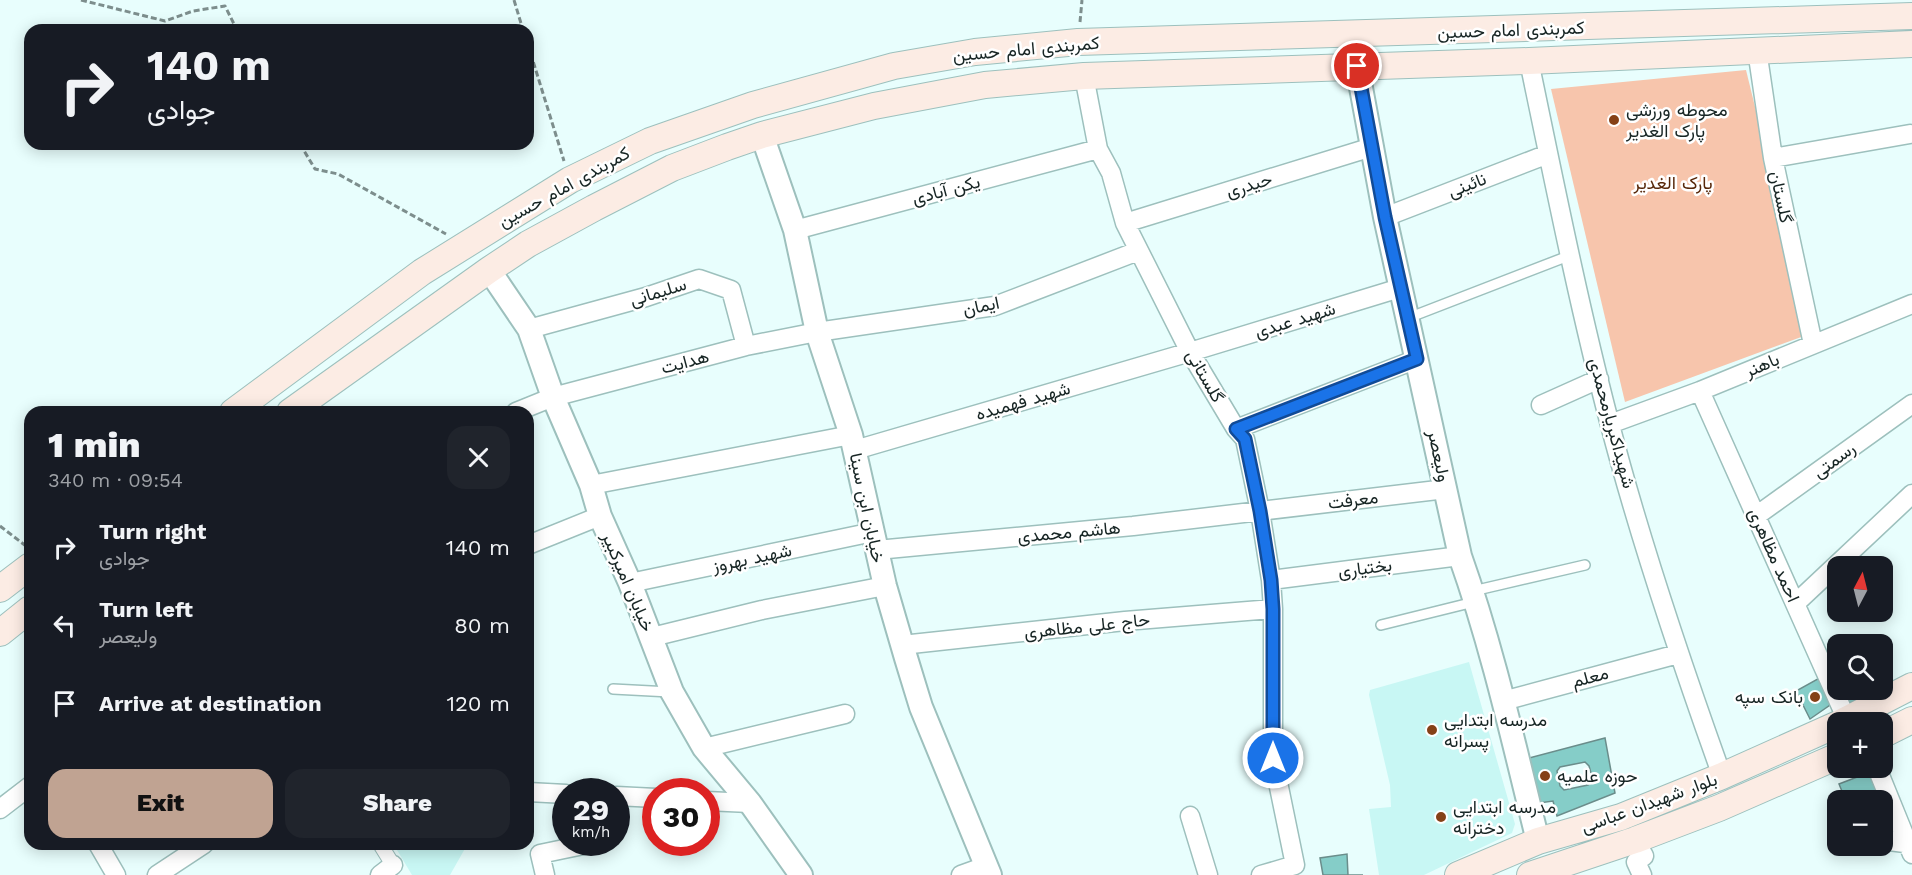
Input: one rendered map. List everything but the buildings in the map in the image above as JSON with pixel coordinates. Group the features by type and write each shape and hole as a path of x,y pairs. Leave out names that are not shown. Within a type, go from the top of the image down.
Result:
{"main road":[{"name":"کمربندی امام حسین","path":"241,406 422,272 570,180 650,141 753,105 894,66 1019,46 1100,41 1912,16"},
{"name":"کمربندی امام حسین","path":"298,406 528,244 672,168 762,135 874,106 985,85 1084,76 1529,61 1912,44"},
{"path":"753,105 762,135"},
{"path":"0,588 24,570"},
{"path":"0,633 24,614"},
{"name":"بلوار شهیدان عباسی","path":"1861,712 1912,686"},
{"path":"1893,730 1912,720"},
{"name":"بلوار شهیدان عباسی","path":"1458,875 1538,841 1621,817 1722,776 1827,729"},
{"name":"بلوار شهیدان عباسی","path":"1531,875 1577,867 1635,840 1744,798 1827,761"}],"street":[{"name":"گلستان","path":"1757,50 1773,158 1813,344"},
{"name":"شهیداکبریارمحمدی","path":"1529,61 1570,255 1610,424 1678,654 1722,776"},
{"name":"ولیعصر","path":"1357,66 1385,217 1460,556 1474,596 1503,700 1538,841"},
{"name":"گلستانی","path":"1084,76 1098,149 1111,173 1125,223 1191,352 1236,429 1245,439 1271,580 1273,758 1295,865 1261,875"},
{"path":"1773,158 1910,134"},
{"name":"خیابان ابن سینا","path":"762,135 795,230 817,332 853,442 885,586 921,707 988,871"},
{"name":"حیدری","path":"1125,223 1372,147"},
{"name":"یکن آبادی","path":"795,230 1098,149"},
{"name":"نائینی","path":"1385,217 1548,154"},
{"name":"ایمان","path":"817,332 995,306 1138,251"},
{"name":"خیابان امیرکبیر","path":"489,270 529,329 553,397 591,485 600,516 630,583 672,692 704,748 750,803 801,875"},
{"name":"سلیمانی","path":"529,329 646,297 699,279 731,290 746,346"},
{"name":"شهید عبدی","path":"1191,352 1400,288"},
{"name":"باهنر","path":"1610,424 1700,391 1912,304"},
{"name":"هدایت","path":"531,406 553,397 746,346 817,332"},
{"name":"شهید فهمیده","path":"591,485 853,442 1191,352"},
{"path":"1236,429 1417,359"},
{"path":"1541,405 1599,379"},
{"name":"احمد مظاهری","path":"1700,391 1796,603 1838,712"},
{"name":"رسمتی","path":"1756,516 1912,404"},
{"name":"معرفت","path":"1260,511 1446,489"},
{"path":"1796,603 1912,494"},
{"name":"هاشم محمدی","path":"875,541 1121,527 1260,511"},
{"path":"534,543 600,516"},
{"name":"شهید بهروز","path":"630,583 875,541"},
{"name":"بختیاری","path":"1271,580 1460,556"},
{"path":"652,637 762,610 885,586"},
{"name":"حاج علی مظاهری","path":"902,645 1125,621 1273,609"},
{"name":"معلم","path":"1503,700 1678,654"},
{"path":"704,748 845,714"},
{"path":"1881,778 1911,848"},
{"path":"0,810 24,791"},
{"path":"534,792 552,793"},
{"path":"720,802 750,803"},
{"path":"1190,816 1208,875"},
{"path":"1635,840 1644,856 1636,862 1642,875"},
{"path":"1893,843 1911,848"},
{"path":"101,850 116,875"},
{"path":"157,875 195,850"},
{"path":"381,850 386,870"},
{"path":"545,875 540,855 552,852"},
{"path":"961,875 988,871"}],"lane":[{"path":"1407,318 1570,255"},
{"path":"1381,625 1585,565"},
{"path":"613,688 672,692"}],"path":[{"path":"81,0 165,21 193,11 225,6 234,24"},
{"path":"514,0 521,24"},
{"path":"534,64 570,180"},
{"path":"304,150 315,168 338,174 436,230 467,243"},
{"path":"0,526 24,544"}],"shaded area":[{"path":"1469,662 1515,824 1512,833 1424,875 1379,875 1369,809 1391,807 1390,785 1369,695 1370,690"},
{"path":"397,850 464,850 450,875 412,875"}],"green space":[{"name":"پارک الغدیر","path":"1746,70 1770,168 1804,336 1625,402 1551,89"}],"place":[{"name":"محوطه ورزشی پارک الغدیر","path":"1614,120"},
{"name":"بانک سپه","path":"1815,697"},
{"name":"مدرسه ابتدایی پسرانه","path":"1432,730"},
{"name":"حوزه علمیه","path":"1545,776"},
{"name":"مدرسه ابتدایی دخترانه","path":"1441,817"}],"route":[{"path":"1273,758 1271,580 1245,439 1236,429 1417,359 1385,217 1357,66"}]}
